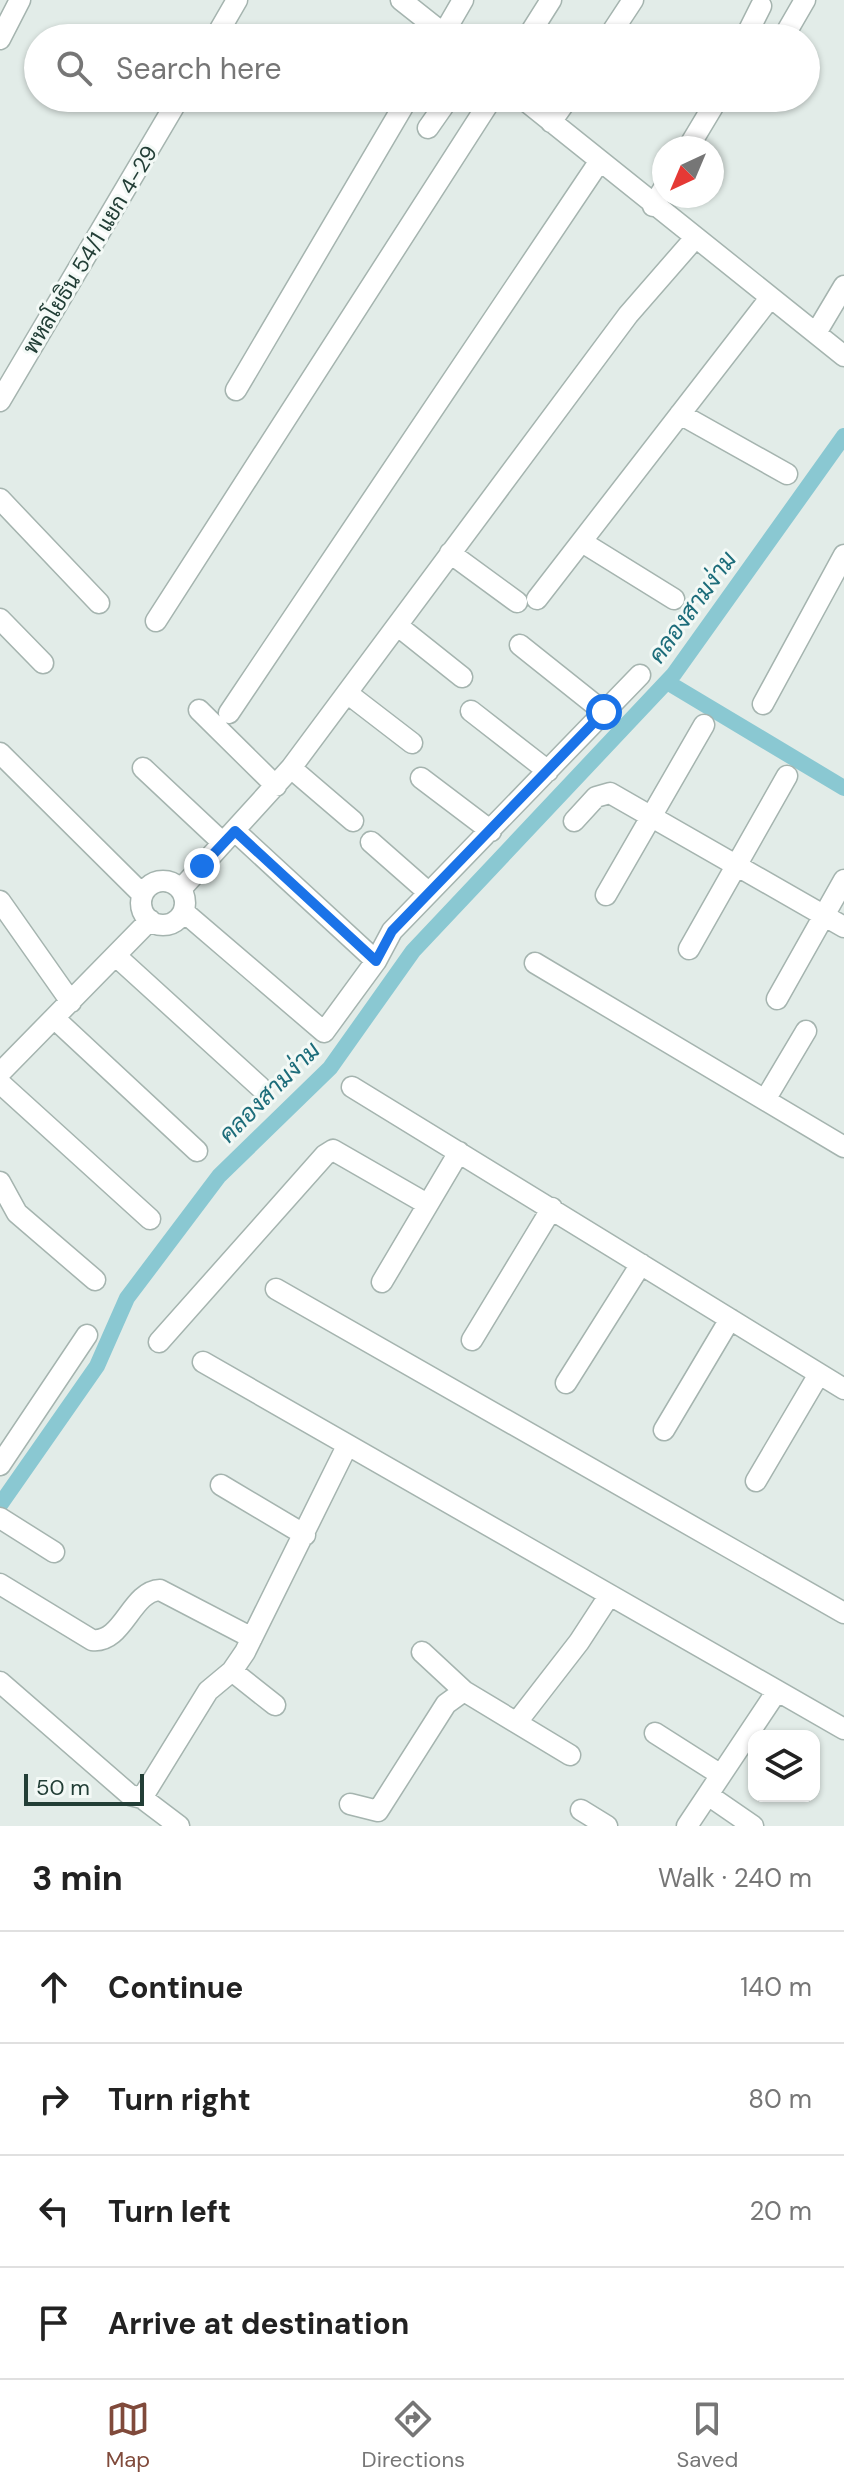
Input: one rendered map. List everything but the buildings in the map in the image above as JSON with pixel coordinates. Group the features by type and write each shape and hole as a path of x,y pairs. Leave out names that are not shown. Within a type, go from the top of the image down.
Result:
{"street":[{"path":"0,39 20,0"},
{"path":"223,24 237,0"},
{"path":"401,0 430,24"},
{"path":"451,24 463,0"},
{"path":"536,24 551,0"},
{"path":"617,24 633,0"},
{"path":"791,24 805,0"},
{"path":"752,24 761,6"},
{"name":"พหลโยธิน 54/1 แยก 4-29","path":"0,401 171,112"},
{"path":"236,390 400,112"},
{"path":"428,128 439,112"},
{"path":"156,621 483,112"},
{"path":"539,112 652,205"},
{"path":"551,122 558,112"},
{"path":"695,136 710,112"},
{"path":"229,713 599,162"},
{"path":"656,208 844,356"},
{"path":"181,889 291,768 628,315 695,238"},
{"path":"816,333 844,286"},
{"path":"450,553 527,601 582,542 770,298"},
{"path":"680,414 787,474"},
{"path":"0,499 99,603"},
{"path":"582,542 674,599"},
{"path":"763,704 844,555"},
{"path":"0,619 43,663"},
{"path":"398,626 462,677"},
{"path":"520,645 604,712"},
{"path":"184,912 324,1032 376,961 392,931 640,675"},
{"path":"347,693 412,743"},
{"path":"199,710 276,786"},
{"path":"471,711 548,771"},
{"path":"606,895 704,725"},
{"path":"0,753 142,894"},
{"path":"143,768 376,961"},
{"path":"291,768 353,821"},
{"path":"689,949 787,776"},
{"path":"421,778 491,831"},
{"path":"574,821 603,792 617,796 844,927"},
{"path":"371,842 429,893"},
{"path":"160,880 172,882 181,889 186,900 184,912 177,921 166,925 150,920 141,906 142,894 149,885 160,880"},
{"path":"777,999 844,880"},
{"path":"0,901 71,1002"},
{"path":"150,920 1,1071 150,1219"},
{"path":"116,956 260,1087"},
{"path":"535,963 844,1147"},
{"path":"54,1018 197,1151"},
{"path":"765,1100 806,1031"},
{"path":"352,1087 844,1389"},
{"path":"159,1342 325,1155 333,1150 427,1204"},
{"path":"382,1282 459,1152"},
{"path":"0,1182 17,1213 95,1280"},
{"path":"472,1340 552,1208"},
{"path":"566,1383 641,1264"},
{"path":"276,1289 844,1613"},
{"path":"664,1430 730,1319"},
{"path":"0,1465 87,1335"},
{"path":"203,1362 844,1729"},
{"path":"756,1481 819,1374"},
{"path":"142,1798 208,1691 232,1671 252,1638 347,1446"},
{"path":"221,1485 305,1535"},
{"path":"1,1518 54,1552"},
{"path":"0,1584 92,1640 108,1637 147,1594 160,1590 252,1638"},
{"path":"517,1722 579,1642 609,1596"},
{"path":"422,1652 464,1691 570,1755"},
{"path":"232,1671 275,1705"},
{"path":"0,1682 123,1789 142,1798 179,1826"},
{"path":"350,1804 373,1818 446,1704 464,1691"},
{"path":"687,1826 777,1691"},
{"path":"655,1733 721,1775"},
{"path":"708,1795 753,1826"},
{"path":"581,1810 607,1826"}],"waterway":[{"name":"คลองสามง่าม","path":"0,1505 97,1366 127,1298 219,1176 330,1068 413,951 674,674 844,436"},
{"path":"667,682 844,788"}],"route":[{"path":"202,866 235,831 304,898 376,961 392,931 604,712"}]}
